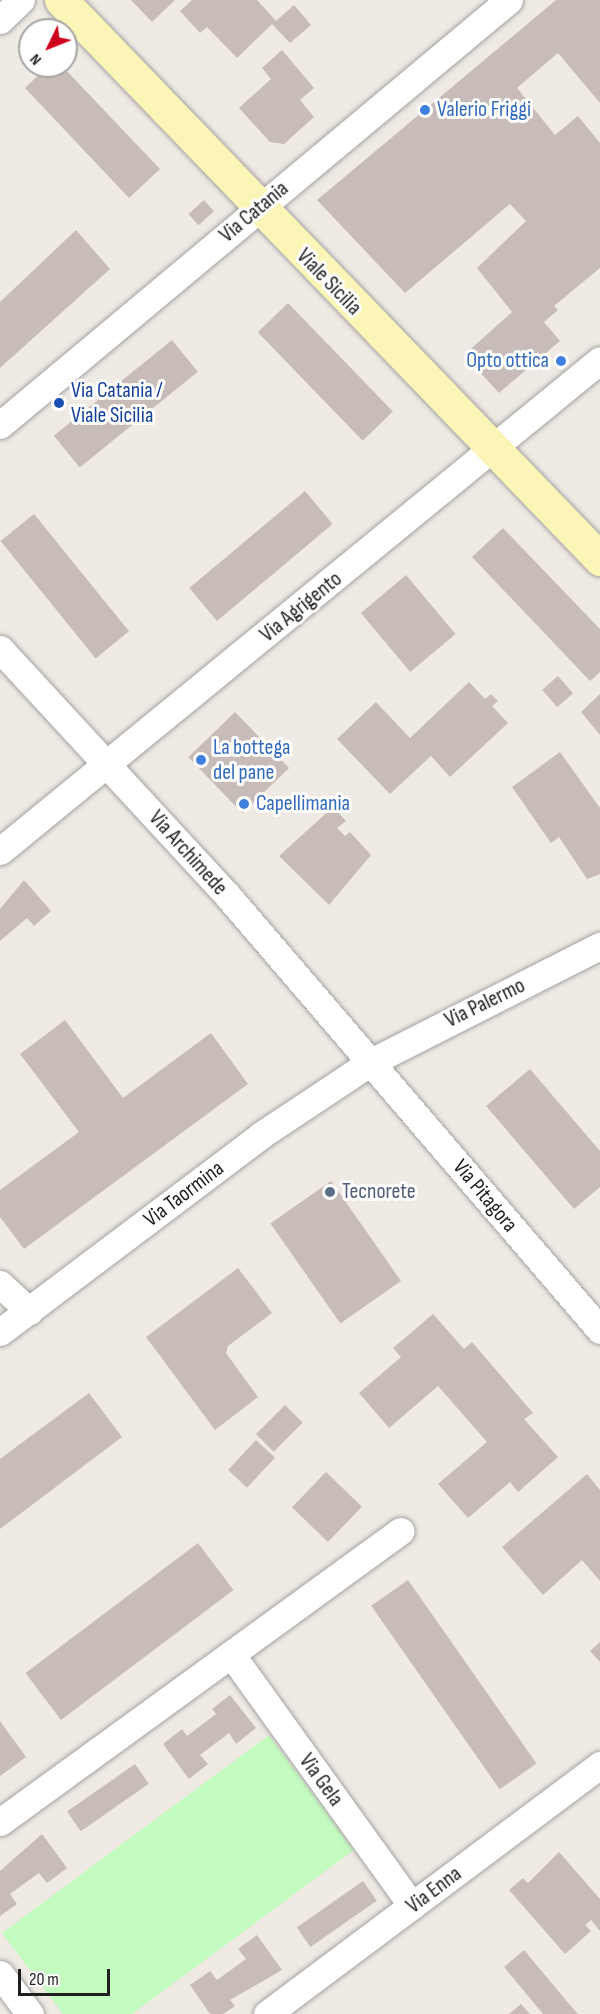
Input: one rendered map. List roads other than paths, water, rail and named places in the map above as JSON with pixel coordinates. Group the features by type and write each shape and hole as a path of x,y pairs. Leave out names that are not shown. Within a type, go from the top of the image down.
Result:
{"street":[{"path":"0,20 21,0"},
{"name":"Viale Sicilia","path":"61,0 258,208 600,559"},
{"name":"Via Catania","path":"0,426 509,0"},
{"name":"Via Agrigento","path":"0,851 493,451 600,360"},
{"name":"Via Archimede","path":"0,648 107,764 371,1062"},
{"name":"Via Palermo","path":"371,1062 600,946"},
{"name":"Via Taormina","path":"0,1332 261,1136 371,1062"},
{"name":"Via Pitagora","path":"371,1062 600,1330"},
{"path":"0,1284 30,1311"},
{"path":"0,1822 401,1531"},
{"name":"Via Gela","path":"231,1654 412,1906"},
{"name":"Via Enna","path":"267,2014 600,1765"},
{"path":"0,1974 30,2014"}],"place":[{"name":"Valerio Friggi","path":"425,110"},
{"name":"Opto ottica","path":"561,361"},
{"name":"Via Catania / Viale Sicilia","path":"59,403"},
{"name":"La bottega del pane","path":"201,760"},
{"name":"Capellimania","path":"244,804"},
{"name":"Tecnorete","path":"330,1192"}]}
